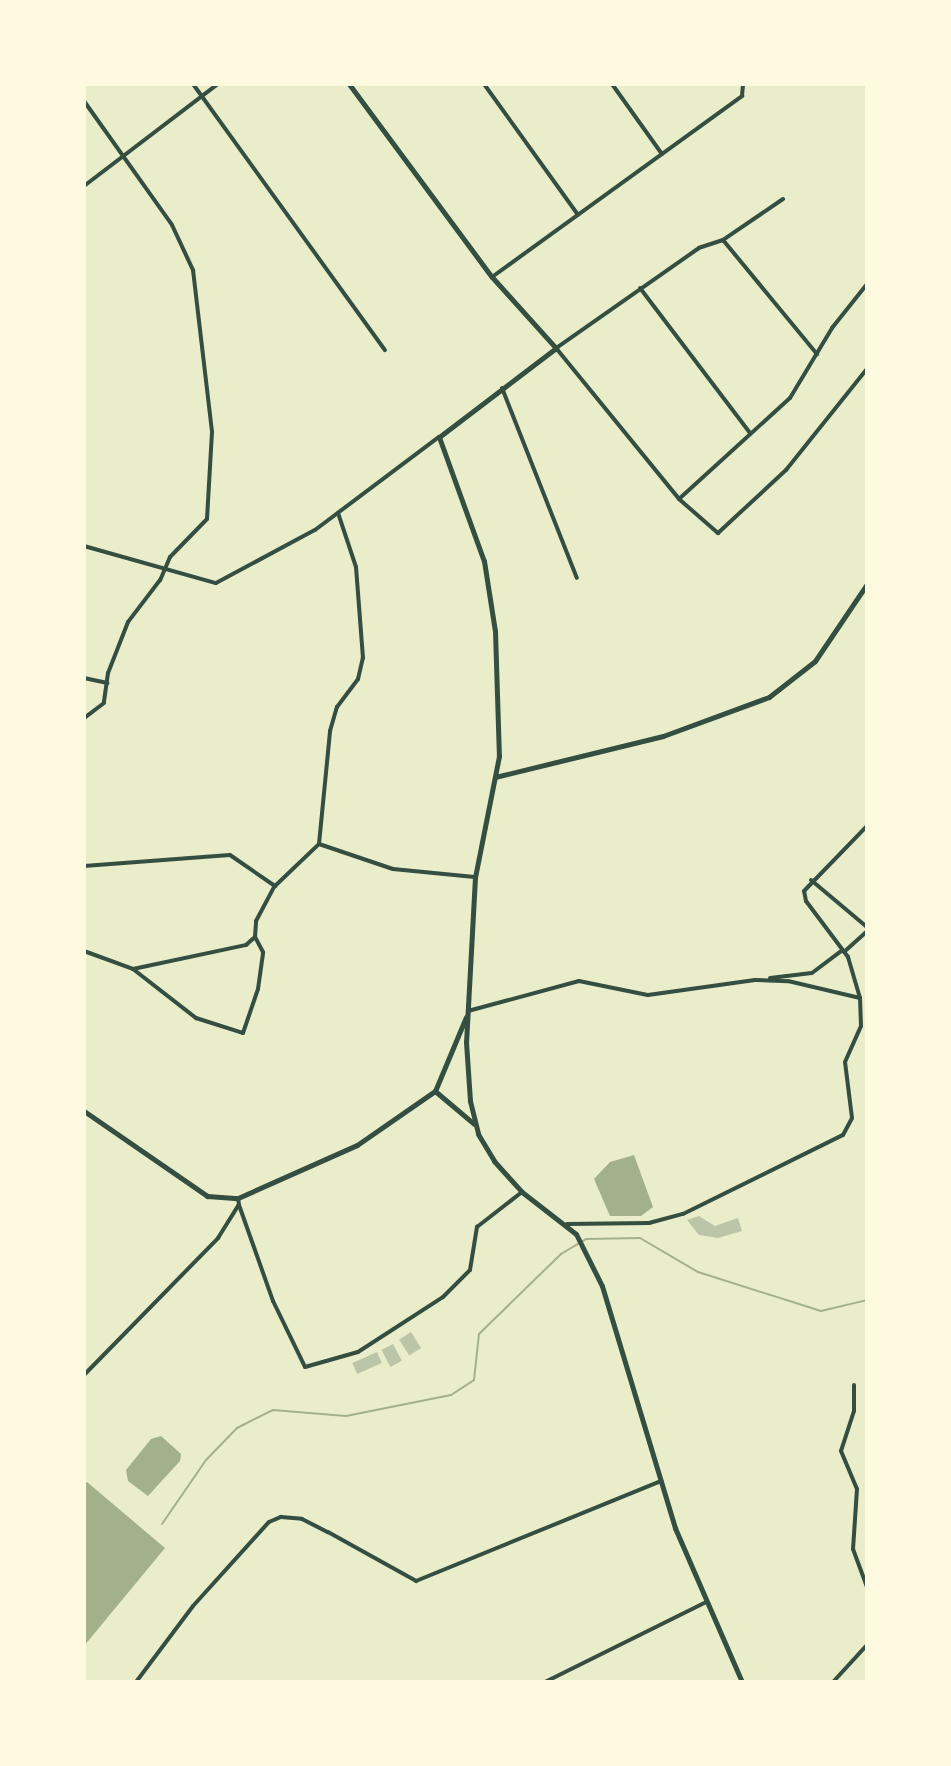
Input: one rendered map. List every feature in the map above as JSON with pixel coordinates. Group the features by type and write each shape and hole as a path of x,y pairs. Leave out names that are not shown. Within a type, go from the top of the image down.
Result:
{"main road":[{"path":"349,84 492,277 556,348 439,437 484,561 493,606 500,743 475,877 468,1011 474,1124"},
{"path":"495,777 663,736 769,697 815,661 867,584"},
{"path":"84,1111 207,1196 239,1201 357,1145 435,1091 468,1011"},
{"path":"435,1091 474,1124 494,1161 522,1192 567,1224 586,1252 617,1323 661,1481 706,1602 742,1682"}],"street":[{"path":"193,84 385,350"},
{"path":"84,186 218,84"},
{"path":"484,84 578,215"},
{"path":"612,84 662,154"},
{"path":"492,277 742,96 743,84"},
{"path":"84,101 172,225 193,270 208,364 210,511 128,622 107,683 104,703 84,718"},
{"path":"783,199 723,240 699,248 556,348 679,499 716,532 786,470 867,369"},
{"path":"723,240 817,354"},
{"path":"679,499 790,398 867,284"},
{"path":"640,288 750,433"},
{"path":"502,388 577,578"},
{"path":"84,546 216,583 338,513 439,437"},
{"path":"84,951 133,969 196,1018 243,1033 258,989 263,952 255,937 256,921 275,886 319,844 330,731 337,707 358,679 363,658 353,551 338,513"},
{"path":"84,678 107,683"},
{"path":"567,1224 649,1223 683,1214 837,1140 852,1118 845,1062 861,1026 860,998 843,951 806,901 811,880 867,826"},
{"path":"319,844 393,869 475,877"},
{"path":"84,866 230,855 275,886"},
{"path":"468,1011 579,981 648,995 812,973 867,929 811,880"},
{"path":"133,969 246,945 255,937"},
{"path":"755,980 788,981 860,998"},
{"path":"239,1201 273,1301 305,1367 358,1352 443,1297 470,1270 477,1227 522,1192"},
{"path":"84,1375 218,1238 239,1201"},
{"path":"854,1385 857,1397 841,1451 857,1489 853,1549 867,1587"},
{"path":"136,1682 193,1606 269,1522 281,1517 302,1519 416,1581 661,1481"},
{"path":"545,1682 706,1602"},
{"path":"833,1682 867,1645"}],"shaded area":[{"path":"634,1155 653,1207 641,1216 610,1216 594,1179 610,1162"},
{"path":"161,1436 181,1454 180,1461 148,1496 128,1481 126,1470 151,1439"},
{"path":"87,1482 165,1548 84,1646 84,1484"}],"building":[{"path":"699,1216 715,1226 738,1218 742,1231 718,1238 699,1235 687,1220"},
{"path":"411,1332 421,1348 409,1356 399,1339"},
{"path":"393,1344 402,1361 390,1367 382,1350"},
{"path":"377,1352 382,1363 357,1374 352,1363"}],"waterway":[{"path":"162,1524 206,1460 237,1428 273,1410 346,1416 451,1395 474,1380 479,1334 561,1254 586,1239 640,1238 698,1272 821,1311 867,1300"}]}
